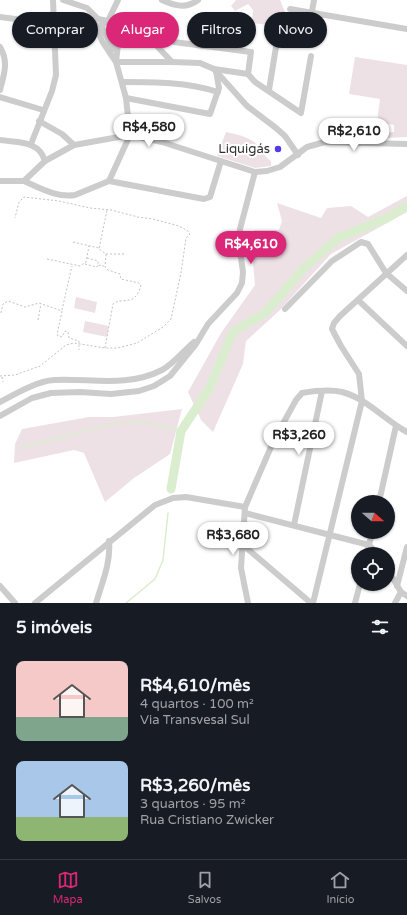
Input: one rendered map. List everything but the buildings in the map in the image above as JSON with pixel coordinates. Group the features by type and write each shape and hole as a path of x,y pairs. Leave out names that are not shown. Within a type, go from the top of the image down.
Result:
{"street":[{"path":"53,0 54,12"},
{"path":"63,0 87,8 101,21 106,21"},
{"path":"112,12 118,0"},
{"path":"162,0 182,7 198,0"},
{"path":"290,9 312,12 314,0"},
{"path":"90,10 114,50 115,61"},
{"path":"327,15 407,29"},
{"path":"0,17 12,19"},
{"path":"99,27 106,22"},
{"path":"99,27 102,41 115,61 123,82 130,135 109,180"},
{"path":"179,43 250,52 248,74"},
{"path":"0,46 4,53 6,64 0,90"},
{"path":"31,144 43,110 52,91 56,75 55,48"},
{"path":"115,61 117,48"},
{"path":"159,48 172,62"},
{"path":"269,90 276,48"},
{"path":"115,61 200,63 215,70 248,74 255,82 269,90 299,113 302,112 311,56"},
{"path":"126,98 210,114 219,86 215,70"},
{"path":"215,70 247,106 284,136 298,155"},
{"path":"123,82 160,82 199,87 218,92"},
{"path":"0,96 43,110"},
{"path":"39,121 62,134 74,145"},
{"path":"24,181 45,161 74,145 130,135 162,142 255,172 267,171 280,166 298,155 307,147 329,141 373,144 407,144"},
{"path":"0,140 31,144 42,151 45,161"},
{"path":"0,181 24,181 55,194 68,196 75,195 109,180 204,199 210,197 221,161"},
{"path":"0,416 32,398 51,393 72,392 111,394 139,391 154,386 170,376 199,339 208,324 237,293 242,283 243,272 239,243 240,230 255,172"},
{"path":"285,309 332,261 358,242 368,244 386,273 407,291"},
{"path":"243,545 312,603 331,534 362,401 359,374 332,329 334,323 407,255"},
{"path":"358,300 407,346"},
{"path":"0,402 30,387 52,380 113,382 138,379 164,369 199,339"},
{"path":"153,374 154,386"},
{"path":"294,525 322,391"},
{"path":"248,603 242,574 245,510 274,440 296,400 302,393 322,391 342,392 362,401 396,426 407,432"},
{"path":"381,495 396,426"},
{"path":"35,603 154,505 174,498 186,497 245,510 369,545 370,539"},
{"path":"96,603 106,571 110,541"},
{"path":"397,586 407,547"},
{"path":"395,582 404,594 395,603"},
{"path":"0,586 15,603"},
{"path":"355,603 358,591"}],"path":[{"path":"3,382 1,376 26,372 40,366 66,345 74,343 105,348 118,348 137,343 163,327 171,319 181,273 186,238 190,234 188,231 179,226 107,209 24,197 19,202 15,218"},
{"path":"99,249 107,209"},
{"path":"73,242 99,249 106,254 125,254"},
{"path":"85,264 89,246"},
{"path":"104,266 106,254"},
{"path":"87,258 98,261 98,265"},
{"path":"47,259 80,266 85,264 97,267 98,265 104,266 108,270 120,274 121,279 139,283 141,285 139,292 134,298 126,302 117,301 113,304 105,348"},
{"path":"72,265 57,335 62,337 65,331 68,332 69,338 78,340 79,350"},
{"path":"1,313 3,304 8,301 25,307 35,303 42,303 62,311"},
{"path":"38,320 42,303"}],"shaded area":[{"path":"236,0 280,0 285,12 264,12 264,24 256,23 256,12 253,12 248,4 235,11 231,6"},
{"path":"355,57 407,65 407,137 385,138 385,133 394,132 394,125 377,122 380,99 349,94"},
{"path":"226,132 244,137 254,142 271,161 271,166 255,168 217,156"},
{"path":"407,196 407,212 331,254 279,311 246,341 243,364 213,432 201,420 188,392 221,333 255,285 253,263 254,230 279,230 282,221 277,203 321,218 327,208 351,206 368,217"},
{"path":"76,297 97,302 95,313 74,308"},
{"path":"85,321 109,326 107,337 83,332"},
{"path":"182,409 170,454 134,478 105,502 84,453 74,450 14,463 15,444 22,429 89,417 113,417"}],"waterway":[{"path":"171,489 181,431 209,389 233,332 265,313 303,269 338,238 387,218 407,206"},
{"path":"21,448 111,424 146,422 181,431"},
{"path":"126,603 155,579 163,560 168,513"}],"place":[{"name":"Liquigás","path":"278,149"}]}
